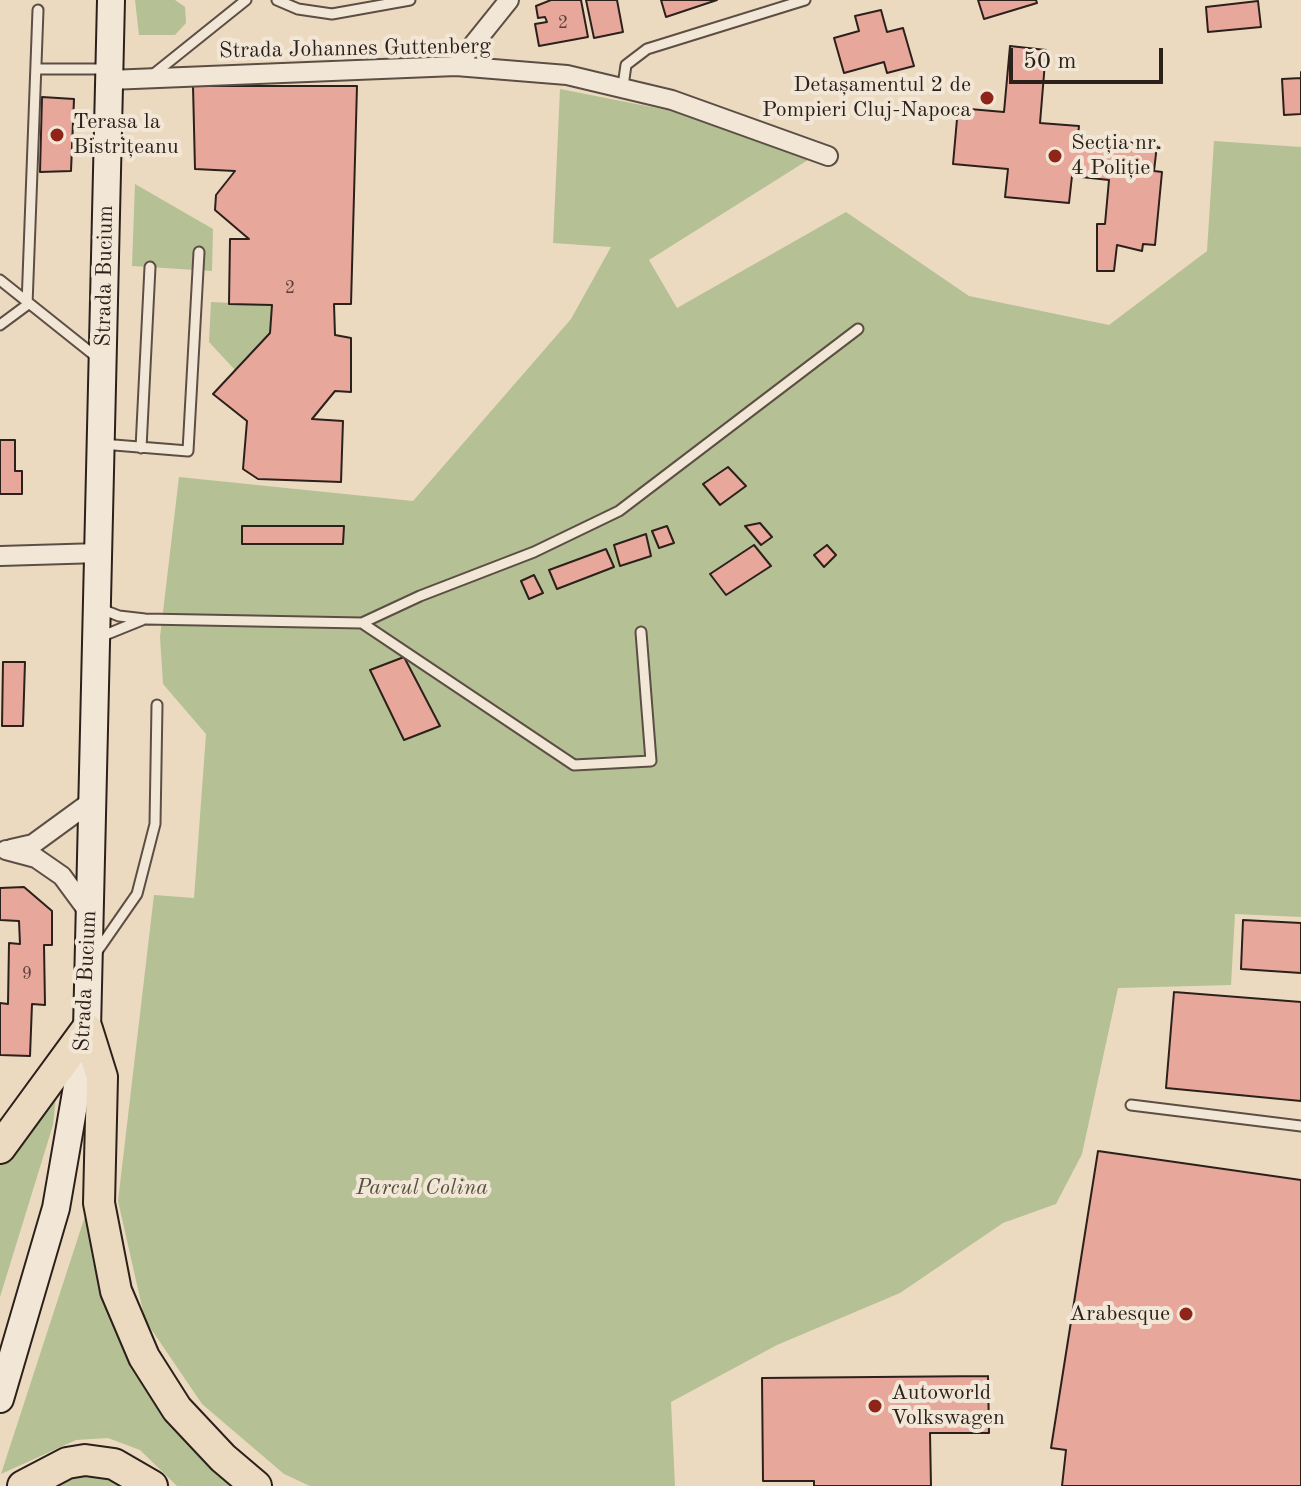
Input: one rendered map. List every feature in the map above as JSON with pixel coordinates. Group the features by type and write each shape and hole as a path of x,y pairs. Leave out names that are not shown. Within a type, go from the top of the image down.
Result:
{"main road":[{"name":"Strada Bucium","path":"0,1399 56,1208 87,1029 111,0"},
{"path":"0,1148 87,1029"},
{"path":"87,1029 102,1077 99,1203 102,1231 120,1301 144,1357 177,1409 223,1458 256,1486"},
{"path":"23,1486 67,1463 85,1460 114,1464 152,1486"}],"street":[{"path":"456,66 509,0"},
{"name":"Strada Johannes Guttenberg","path":"109,75 147,79 456,66 567,75 623,86 828,156"},
{"path":"0,556 100,553"},
{"path":"3,850 33,844 92,801"},
{"path":"3,850 36,858 62,876 90,914"}],"lane":[{"path":"147,79 246,0"},
{"path":"277,0 320,14 348,14 410,0"},
{"path":"369,8 379,0"},
{"path":"623,86 626,65 647,49 805,0"},
{"path":"27,305 38,10"},
{"path":"36,69 109,75"},
{"path":"102,444 188,451 199,252"},
{"path":"141,448 150,267"},
{"path":"1,282 27,305 79,340 104,364"},
{"path":"0,325 27,305"},
{"path":"97,608 119,616 145,619 362,623 420,596 534,552 619,511 858,329"},
{"path":"96,639 145,619"},
{"path":"362,623 574,765 651,761 641,632"},
{"path":"89,962 137,894 155,824 157,705"},
{"path":"1131,1105 1301,1126"}],"green space":[{"path":"135,0 175,0 185,7 186,23 175,35 139,35"},
{"name":"Parcul Colina","path":"560,89 672,111 808,160 649,260 677,308 846,212 969,296 1109,325 1207,251 1214,141 1301,147 1301,917 1235,914 1231,985 1118,988 1082,1154 1056,1204 1003,1223 900,1293 777,1345 671,1402 675,1486 310,1486 284,1474 202,1404 145,1320 118,1201 154,895 194,898 206,734 163,684 160,637 179,477 413,501 571,319 611,247 553,243"},
{"path":"135,184 213,229 212,271 132,266"},
{"path":"211,302 272,305 270,333 235,370 209,342"},
{"path":"56,1097 53,1125 0,1297 0,1162"},
{"path":"86,1213 93,1262 125,1355 153,1395 251,1486 177,1486 140,1450 108,1438 76,1440 1,1474"},
{"path":"69,1476 105,1476 124,1486 50,1486"}],"building":[{"path":"551,0 581,0 588,37 539,46 535,24 547,22 545,17 538,18 536,6"},
{"path":"586,0 617,0 623,32 594,38"},
{"path":"661,0 717,0 666,17"},
{"path":"978,0 1036,0 1037,3 984,19"},
{"path":"1258,1 1261,27 1208,32 1206,7"},
{"path":"881,10 887,32 903,28 914,66 887,73 884,62 844,73 834,38 859,31 855,16"},
{"name":"Secția nr. 4 Poliție","path":"1010,46 1046,50 1040,123 1079,126 1077,144 1115,148 1116,141 1157,145 1154,171 1162,172 1155,245 1143,244 1142,251 1117,245 1114,271 1097,271 1097,224 1105,224 1109,180 1072,176 1069,203 1005,197 1008,169 953,164 958,108 1004,112"},
{"path":"1301,78 1301,114 1284,115 1282,79"},
{"path":"193,86 357,86 351,304 334,304 335,335 351,338 351,392 335,391 312,419 343,421 341,482 258,479 243,469 247,421 213,394 270,333 272,305 229,304 230,239 249,239 215,210 216,195 235,171 195,169"},
{"name":"Terasa la Bistrițeanu","path":"42,97 74,99 71,171 40,172"},
{"path":"0,440 15,440 15,471 22,471 22,494 0,494"},
{"path":"728,467 746,486 720,505 703,484"},
{"path":"760,523 772,537 761,545 745,526"},
{"path":"242,526 344,526 343,544 242,544"},
{"path":"667,526 674,543 659,548 652,531"},
{"path":"646,534 651,556 620,566 614,545"},
{"path":"754,545 771,566 726,595 710,574"},
{"path":"827,545 836,555 824,567 814,555"},
{"path":"606,549 614,567 557,589 549,570"},
{"path":"534,575 543,593 529,599 521,581"},
{"path":"404,657 440,726 404,740 370,670"},
{"path":"3,662 25,662 23,726 2,726"},
{"path":"24,887 52,911 52,945 44,945 45,1005 32,1004 30,1056 0,1055 0,1003 8,1004 9,943 20,944 19,921 0,920 0,888"},
{"path":"1243,920 1301,923 1301,973 1241,969"},
{"path":"1174,992 1301,1002 1301,1101 1166,1088"},
{"name":"Arabesque","path":"1098,1151 1301,1180 1301,1486 1062,1486 1066,1450 1051,1448"},
{"name":"Autoworld Volkswagen","path":"988,1376 989,1433 930,1433 931,1486 814,1486 814,1481 763,1481 762,1378"}],"place":[{"name":"Detașamentul 2 de Pompieri Cluj-Napoca","path":"987,98"},
{"name":"Terasa la Bistrițeanu","path":"57,135"},
{"name":"Secția nr. 4 Poliție","path":"1055,156"},
{"name":"Arabesque","path":"1186,1314"},
{"name":"Autoworld Volkswagen","path":"875,1406"}]}
